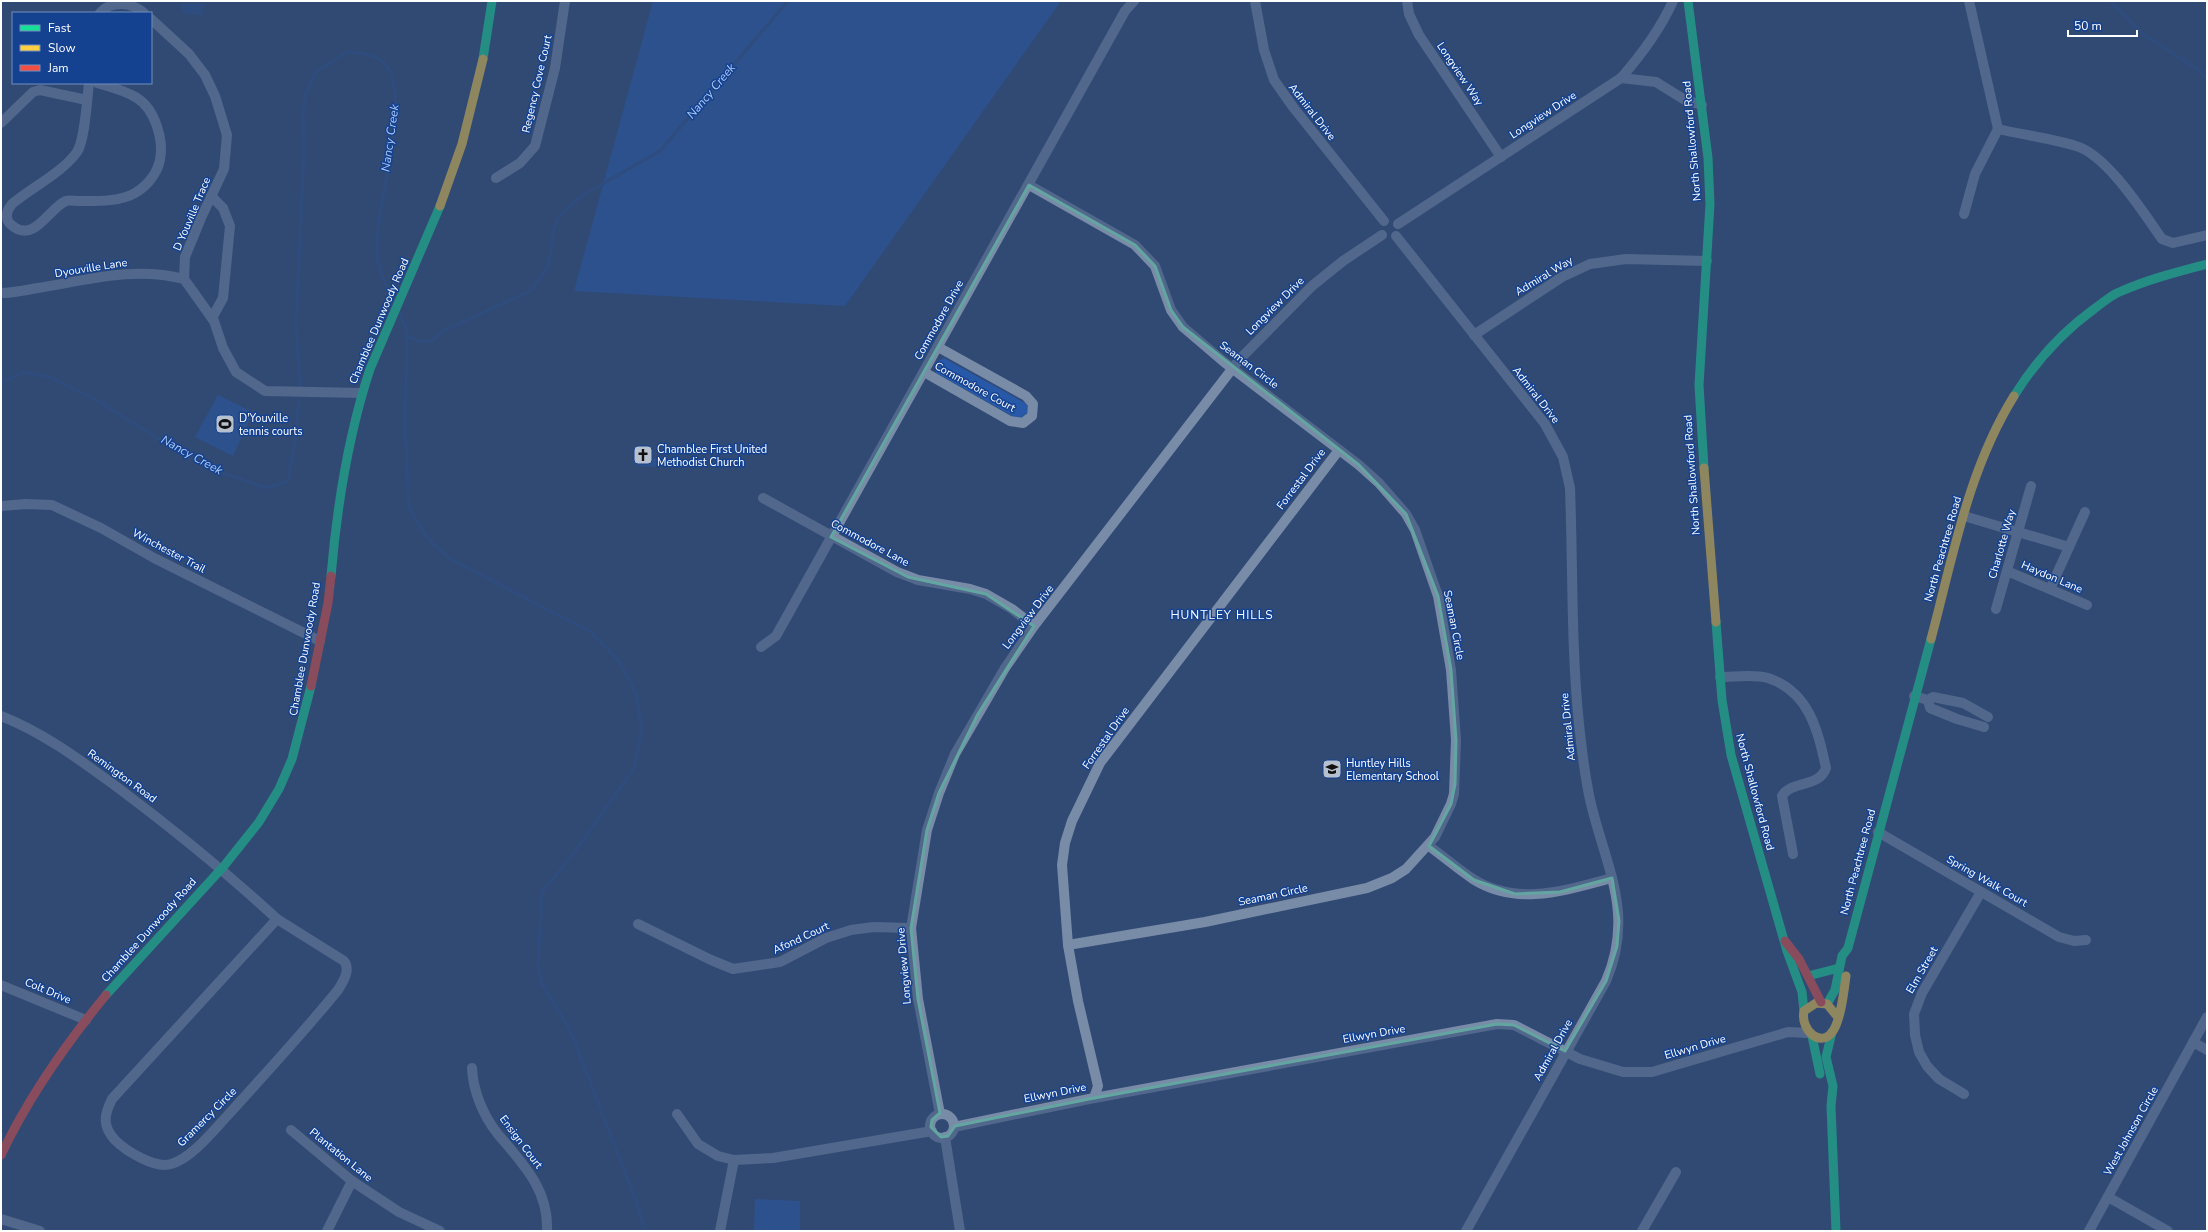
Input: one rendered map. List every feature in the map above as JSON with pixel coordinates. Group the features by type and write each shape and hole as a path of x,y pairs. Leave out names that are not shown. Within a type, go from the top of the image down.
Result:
{"street":[{"name":"Chamblee Dunwoody Road","path":"1,1155 25,1105 37,1084 86,1020 247,841 280,788 301,737 328,602 339,503 350,439 362,393 384,336 440,208 468,128 483,62 492,1"},
{"name":"Regency Cove Court","path":"496,178 520,163 535,146 555,68 564,1"},
{"name":"Commodore Drive","path":"761,647 776,636 1125,11 1134,1"},
{"name":"Admiral Drive","path":"1255,1 1264,50 1274,80 1293,107 1384,221"},
{"name":"Longview Way","path":"1407,1 1409,14 1419,35 1501,157"},
{"name":"Longview Drive","path":"1398,224 1621,78 1647,48 1665,19 1673,1"},
{"name":"North Shallowford Road","path":"1688,1 1708,158 1710,204 1699,385 1701,436 1720,678 1731,755 1785,941 1787,957 1803,992 1803,1014"},
{"path":"1964,214 1976,174 1998,129 1969,1"},
{"path":"101,12 109,6 119,2 129,3 142,12"},
{"name":"D Youville Trace","path":"152,20 189,54 205,75 216,96 227,135 227,152 224,169 185,256 184,279"},
{"path":"1621,78 1656,82 1686,100 1702,105"},
{"path":"89,84 78,151 68,162 18,198 8,210 7,218 10,225 18,230 26,231 40,223 66,201 121,198 134,194 151,179 156,170 160,160 160,145 154,119 147,107 137,98 99,84"},
{"path":"1,124 33,92 40,90 87,100"},
{"path":"1998,129 2077,146 2094,155 2106,165 2162,239 2173,242 2207,235"},
{"name":"Seaman Circle","path":"1029,185 1135,244 1144,252 1161,276 1168,302 1176,319 1198,341 1339,450 1379,483 1406,514 1415,530 1438,596 1451,670 1456,773 1451,804 1439,831 1429,846 1406,869 1392,878 1367,888 1205,922 1068,945"},
{"path":"212,196 223,208 230,226 224,298 212,318"},
{"path":"1390,219 1398,224 1399,231 1396,236 1390,238 1382,234 1380,229 1384,221 1390,219"},
{"name":"Longview Drive","path":"940,1114 918,999 911,928 927,830 939,793 955,754 1005,668 1034,626 1233,368 1258,339 1312,286 1343,261 1382,234"},
{"name":"Admiral Drive","path":"1396,236 1545,424 1558,446 1568,473 1570,488 1576,691 1579,723 1589,794 1618,901 1619,921 1617,946 1606,981 1466,1231"},
{"name":"Admiral Way","path":"1474,335 1562,277 1590,264 1626,259 1707,261"},
{"name":"North Peachtree Road","path":"1824,1003 1835,990 1842,956 1848,948 1914,696 1978,467 1999,420 2020,384 2050,347 2075,323 2116,294 2157,277 2207,264"},
{"name":"Dyouville Lane","path":"1,293 106,276 147,272 163,273 184,279"},
{"path":"184,279 212,318 223,348 236,372 265,392 325,394 362,393"},
{"name":"Commodore Court","path":"924,372 1010,421 1023,424 1032,416 1033,404 1026,396 938,347"},
{"name":"Forrestal Drive","path":"1094,1098 1098,1086 1078,1001 1068,945 1062,865 1065,842 1082,797 1100,764 1339,450"},
{"name":"Charlotte Way","path":"1996,610 2031,486"},
{"name":"Commodore Lane","path":"763,498 831,537 908,577 986,594 1012,608 1034,626"},
{"name":"Winchester Trail","path":"1,506 26,504 52,505 101,528 154,558 320,641"},
{"path":"2050,589 2085,512"},
{"path":"1964,516 2069,547"},
{"name":"Haydon Lane","path":"2007,571 2087,605"},
{"path":"1720,678 1767,678 1777,682 1795,694 1812,717 1816,726 1826,768 1824,774 1818,779 1787,790 1782,796 1793,854"},
{"path":"1914,696 1928,700 1933,697 1963,703 1986,722 1957,719 1930,708 1928,700"},
{"name":"Remington Road","path":"1,716 24,725 69,752 180,834 222,868"},
{"name":"Spring Walk Court","path":"1878,832 2059,937 2074,941 2086,940"},
{"path":"1429,846 1474,880 1500,891 1516,894 1531,895 1560,892 1612,878"},
{"name":"Gramercy Circle","path":"222,868 277,919 337,956 350,968 338,990 250,1091 205,1139 170,1168 151,1162 129,1152 103,1126 107,1110 121,1087 277,919"},
{"name":"Elm Street","path":"1964,1094 1939,1079 1927,1066 1919,1052 1915,1035 1914,1014 1922,992 1981,892"},
{"name":"Afond Court","path":"638,924 711,960 733,969 780,962 826,938 850,930 874,927 911,928"},
{"name":"North Shallowford Road","path":"1785,941 1792,948 1824,1003"},
{"name":"North Peachtree Road","path":"1836,1231 1831,1106 1832,1086 1826,1057 1832,1032 1837,1024 1836,1015 1843,996 1850,958 1848,948"},
{"path":"1808,976 1818,975 1839,968"},
{"name":"Colt Drive","path":"1,985 86,1020"},
{"path":"1788,1032 1811,1004 1824,1003 1836,1015"},
{"name":"North Peachtree Road","path":"1803,1014 1802,1023 1810,1034 1823,1085 1831,1106"},
{"name":"West Johnson Circle","path":"2089,1231 2207,1018"},
{"name":"Ellwyn Drive","path":"954,1127 1094,1098 1497,1024 1514,1025 1595,1065 1623,1072 1652,1072 1788,1032 1810,1034"},
{"path":"1810,1034 1823,1037 1832,1032"},
{"path":"2193,1042 2207,1050"},
{"name":"Ensign Court","path":"472,1068 474,1090 485,1113 496,1132 518,1156 535,1180 542,1194 545,1209 546,1231"},
{"path":"677,1114 698,1144 718,1156 734,1160 773,1158 932,1131"},
{"path":"940,1114 949,1116 954,1127 951,1134 945,1137 937,1136 932,1131 932,1120 940,1114"},
{"name":"Plantation Lane","path":"291,1130 352,1181 399,1212 440,1231"},
{"path":"945,1137 960,1231"},
{"path":"720,1231 734,1160"},
{"path":"1642,1231 1676,1172"},
{"path":"327,1231 352,1181"},
{"path":"2108,1197 2168,1231"},
{"path":"1,1219 40,1231"}],"highlighted area":[{"path":"1029,185 1135,245 1155,266 1171,310 1183,327 1359,465 1406,514 1438,596 1451,670 1456,740 1455,784 1451,804 1429,846 1474,880 1515,894 1560,892 1612,878 1619,921 1617,946 1606,981 1565,1051 1514,1025 1497,1024 1089,1099 955,1126 948,1136 941,1137 931,1127 932,1120 940,1113 918,999 911,928 927,830 939,793 978,714 1034,626 986,594 908,577 831,537"}],"shaded area":[{"path":"653,1 1061,1 845,306 574,291"},
{"path":"204,3 203,16 182,13 181,4"},
{"path":"944,358 1025,403 1028,406 1027,413 1021,418 1016,418 936,373 934,366 936,362"},
{"name":"D'Youville tennis courts","path":"218,395 253,412 233,456 195,437"},
{"path":"638,457 658,459 658,467 638,466"},
{"path":"755,1199 800,1201 800,1231 754,1231"}],"waterway":[{"name":"Nancy Creek","path":"407,336 420,342 432,341 441,332 530,291 548,268 554,228 560,215 583,195 660,151 788,1"},
{"name":"Nancy Creek","path":"2110,1 2143,34 2197,69 2207,78"},
{"name":"Nancy Creek","path":"1,383 23,372 50,377 95,399 157,438 212,469 266,488 288,481 295,439 300,386 296,325 304,152 303,115 305,95 316,72 347,52 378,58 386,65 393,82 396,104 394,128 391,154 381,206 377,257 380,271 394,302"},
{"path":"400,314 405,325 407,336 405,422 409,508 427,538 450,559 591,632 619,661 637,698 641,726 640,740 634,768 577,849 542,892 538,966 542,984 570,1030 635,1198 645,1231"}],"traffic: fast":[{"path":"483,59 492,1"},
{"path":"1688,1 1708,158 1710,204 1699,385 1704,468"},
{"path":"331,576 344,471 362,394 370,369 440,206"},
{"path":"2014,396 2031,371 2060,338 2082,318 2108,299 2128,288 2150,280 2207,264"},
{"path":"1716,622 1722,700 1731,755 1787,951 1802,992 1804,1011"},
{"path":"1827,1004 1835,990 1842,956 1848,948 1931,639"},
{"path":"106,995 224,866 259,822 279,789 292,759 311,686"},
{"path":"1808,976 1839,968"},
{"path":"1832,1032 1826,1057 1833,1086 1831,1106 1836,1231"},
{"path":"1812,1036 1820,1074"}],"traffic: slow":[{"path":"440,206 462,144 483,59"},
{"path":"1931,639 1973,484 1998,424 2014,396"},
{"path":"1704,468 1716,622"},
{"path":"1836,1015 1827,1004 1816,1003 1804,1011 1805,1025 1812,1035 1817,1038 1828,1036 1833,1031 1842,1005 1846,976"}],"traffic: jam":[{"path":"311,686 328,603 331,576"},
{"path":"1785,941 1799,959 1821,1002"},
{"path":"1,1155 23,1112 62,1052 106,995"}],"place":[{"name":"D'Youville tennis courts","path":"225,424"},
{"name":"Chamblee First United Methodist Church","path":"643,455"},
{"name":"Huntley Hills Elementary School","path":"1332,769"}],"district":[{"name":"HUNTLEY HILLS","path":"1222,615"}]}
